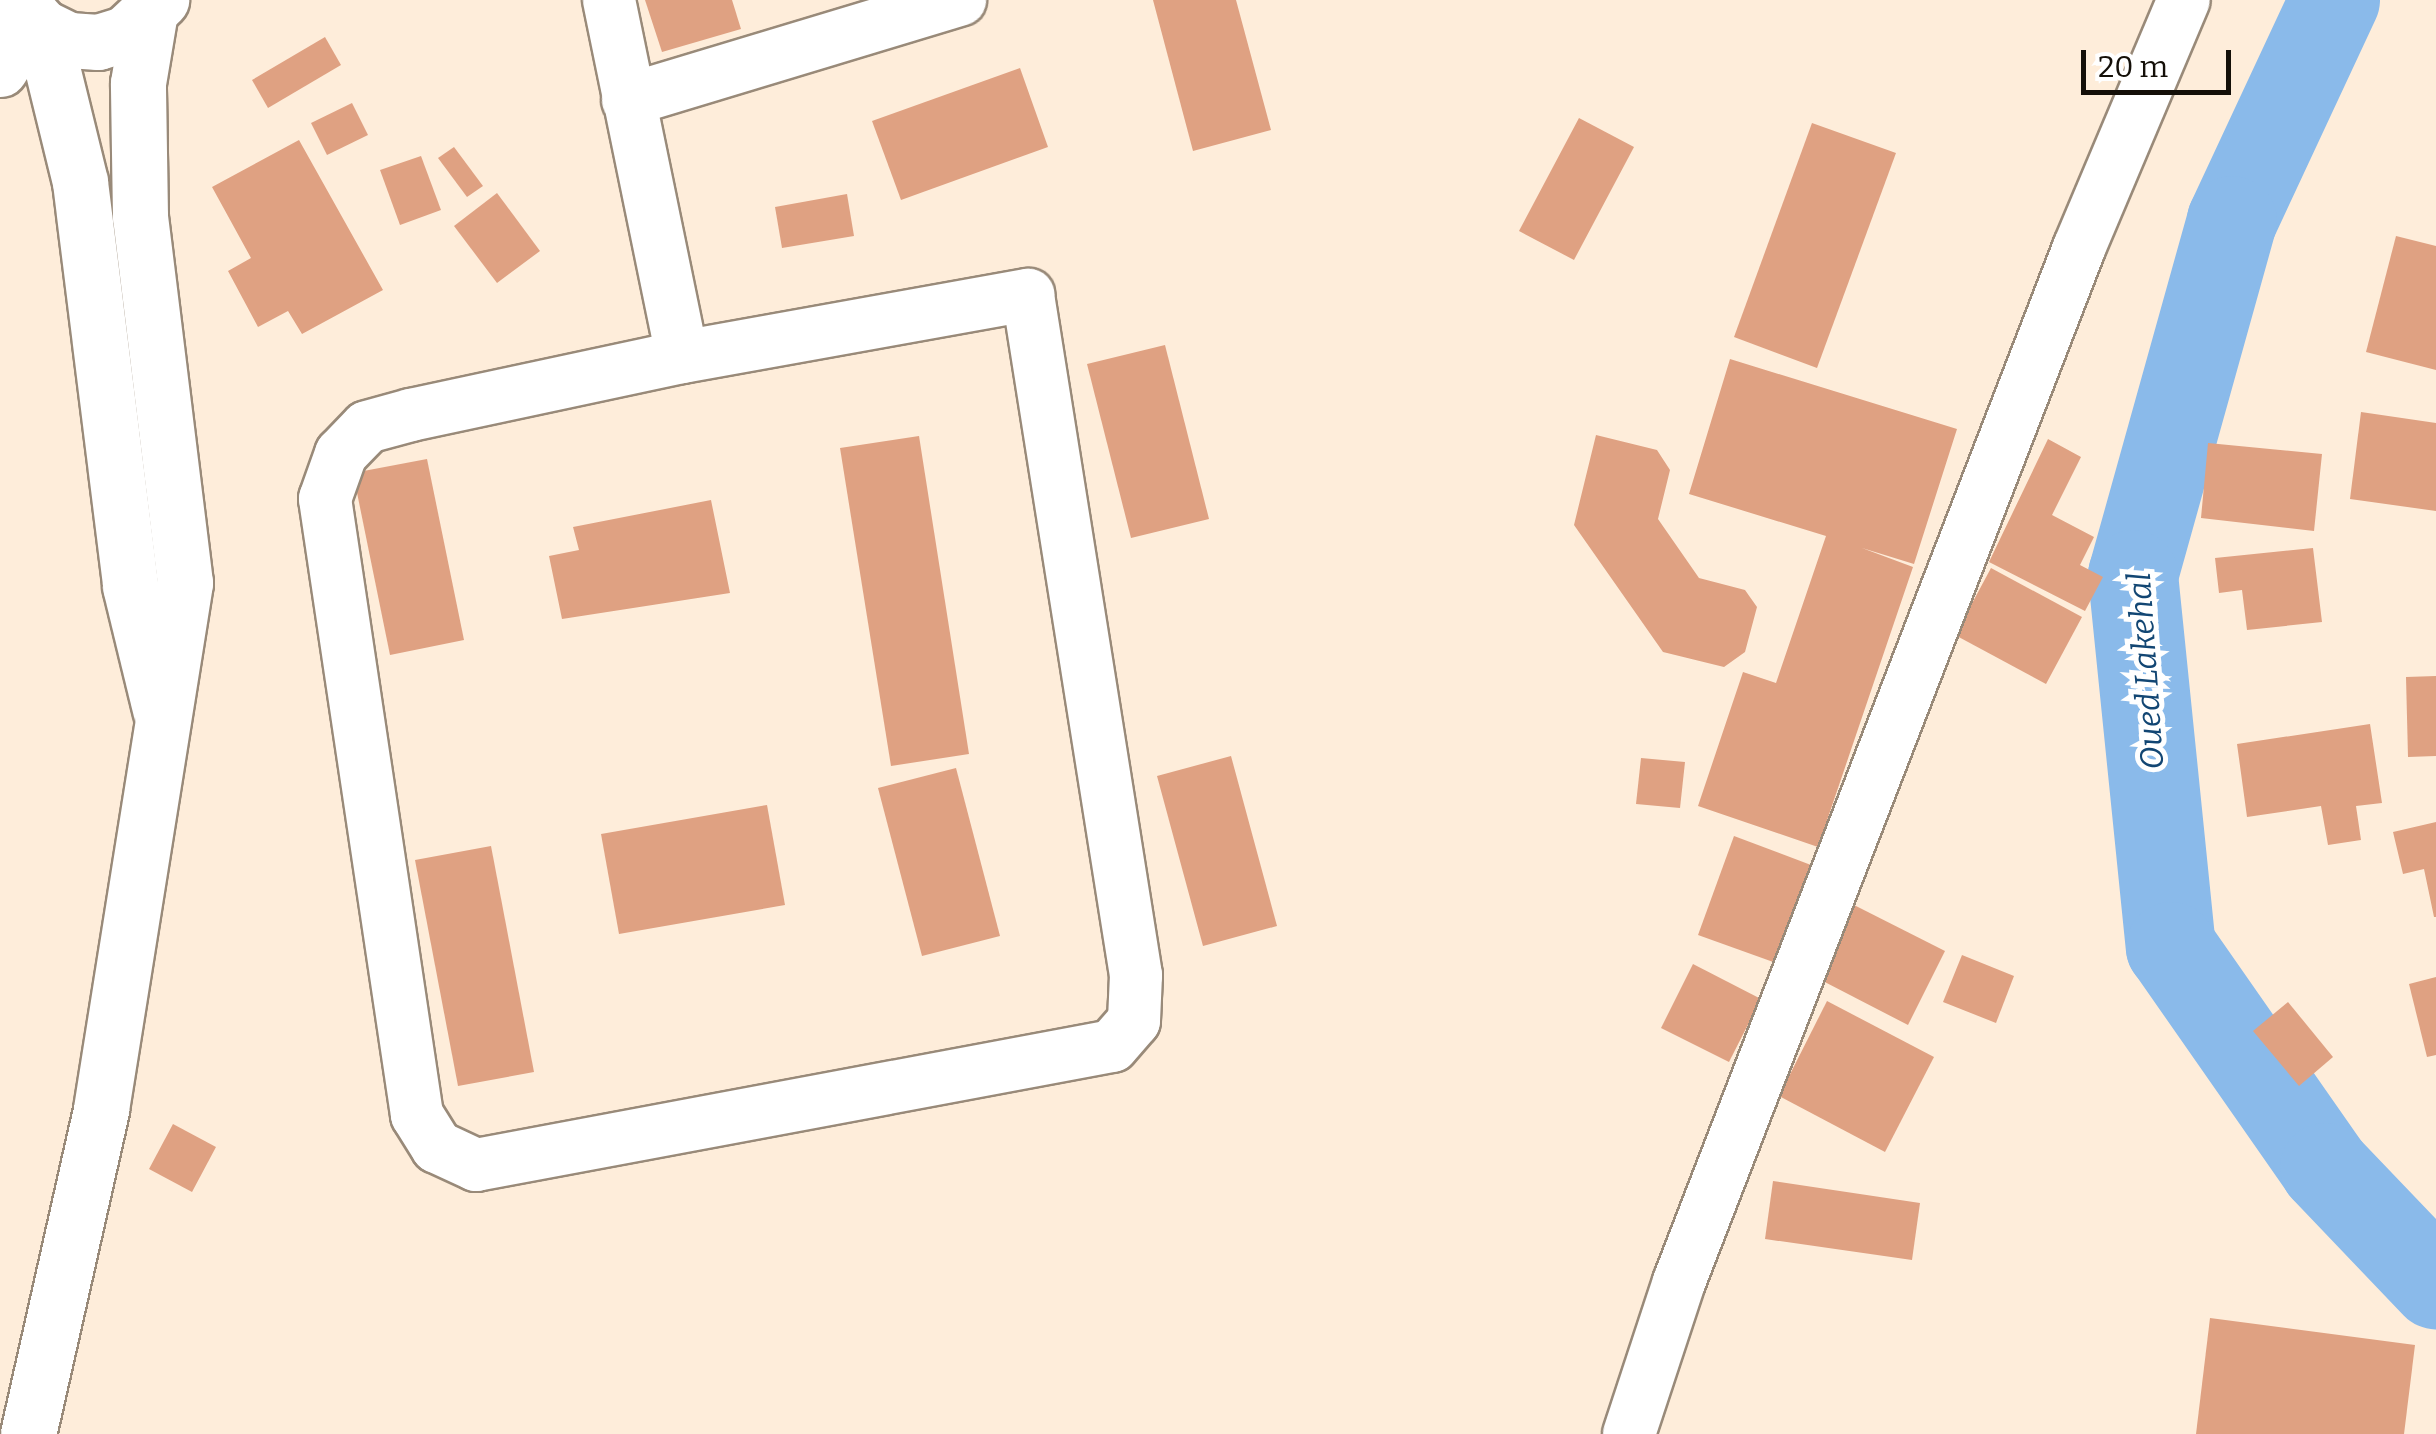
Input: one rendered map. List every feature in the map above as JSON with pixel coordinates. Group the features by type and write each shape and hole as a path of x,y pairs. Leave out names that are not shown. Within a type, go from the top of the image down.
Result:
{"main road":[{"path":"31,15 98,42 155,9"},
{"path":"28,1434 101,1110 146,840 160,709 185,583 140,216 138,83 155,9"},
{"path":"0,70 31,15"},
{"path":"31,15 76,164 133,605 160,709"}],"street":[{"path":"609,0 682,357"},
{"path":"628,100 960,0"},
{"path":"1629,1434 1693,1245 2079,248 2184,0"},
{"path":"1028,295 1136,974 1134,1021 1112,1046 476,1165 437,1146 417,1115 326,499 342,454 368,428 682,357 1028,295"}],"building":[{"path":"645,0 732,0 741,29 662,52"},
{"path":"1153,0 1236,0 1271,130 1193,151"},
{"path":"325,37 341,65 268,108 252,80"},
{"path":"1020,68 1048,147 901,200 872,121"},
{"path":"352,103 368,135 327,155 311,123"},
{"path":"1579,118 1634,147 1574,260 1519,231"},
{"path":"1812,123 1896,153 1817,368 1734,337"},
{"path":"299,140 383,290 302,334 288,311 258,327 228,271 251,258 212,187"},
{"path":"454,147 483,186 467,197 438,158"},
{"path":"421,156 441,210 400,225 380,170"},
{"path":"497,193 540,251 497,283 454,226"},
{"path":"847,194 854,236 782,248 775,207"},
{"path":"2396,236 2436,246 2436,370 2366,352"},
{"path":"1165,345 1209,519 1131,538 1087,364"},
{"path":"1730,359 1957,429 1914,564 1862,548 1913,567 1818,847 1698,806 1743,672 1776,683 1826,536 1689,494"},
{"path":"2361,412 2436,423 2436,511 2350,499"},
{"path":"1596,435 1657,450 1670,470 1658,519 1699,578 1745,590 1757,607 1745,652 1724,667 1663,652 1574,525"},
{"path":"919,436 969,754 891,766 840,448"},
{"path":"2048,439 2081,457 2052,515 2094,537 2080,565 2103,577 2085,611 1989,562"},
{"path":"2208,443 2322,454 2314,531 2201,518"},
{"path":"427,459 464,640 390,655 353,473"},
{"path":"711,500 730,593 562,619 549,556 579,550 573,527"},
{"path":"2313,548 2322,622 2247,630 2242,590 2219,593 2215,558"},
{"path":"1991,568 2082,617 2046,684 1955,635"},
{"path":"2436,676 2436,756 2408,757 2406,677"},
{"path":"2370,724 2382,803 2356,806 2361,840 2328,845 2321,806 2247,817 2237,744"},
{"path":"1231,756 1277,926 1203,946 1157,776"},
{"path":"1641,758 1685,762 1680,808 1636,804"},
{"path":"956,768 1000,936 922,956 878,788"},
{"path":"767,805 785,905 619,934 601,834"},
{"path":"2436,822 2434,917 2424,869 2403,874 2393,832"},
{"path":"1734,836 1811,865 1776,963 1698,935"},
{"path":"491,846 534,1072 458,1086 415,860"},
{"path":"1854,905 1945,951 1908,1025 1817,978"},
{"path":"1962,955 2014,976 1996,1023 1943,1002"},
{"path":"1693,964 1761,999 1729,1062 1661,1028"},
{"path":"2436,977 2436,1055 2427,1057 2409,984"},
{"path":"1827,1001 1934,1057 1885,1152 1779,1096"},
{"path":"2288,1002 2333,1057 2299,1086 2253,1031"},
{"path":"173,1124 216,1147 192,1192 149,1169"},
{"path":"1773,1181 1920,1203 1912,1260 1765,1239"},
{"path":"2210,1318 2415,1345 2404,1434 2196,1434"}],"waterway":[{"name":"Oued Lakehal","path":"2335,0 2232,221 2133,575 2171,947 2325,1168 2436,1284"}]}
